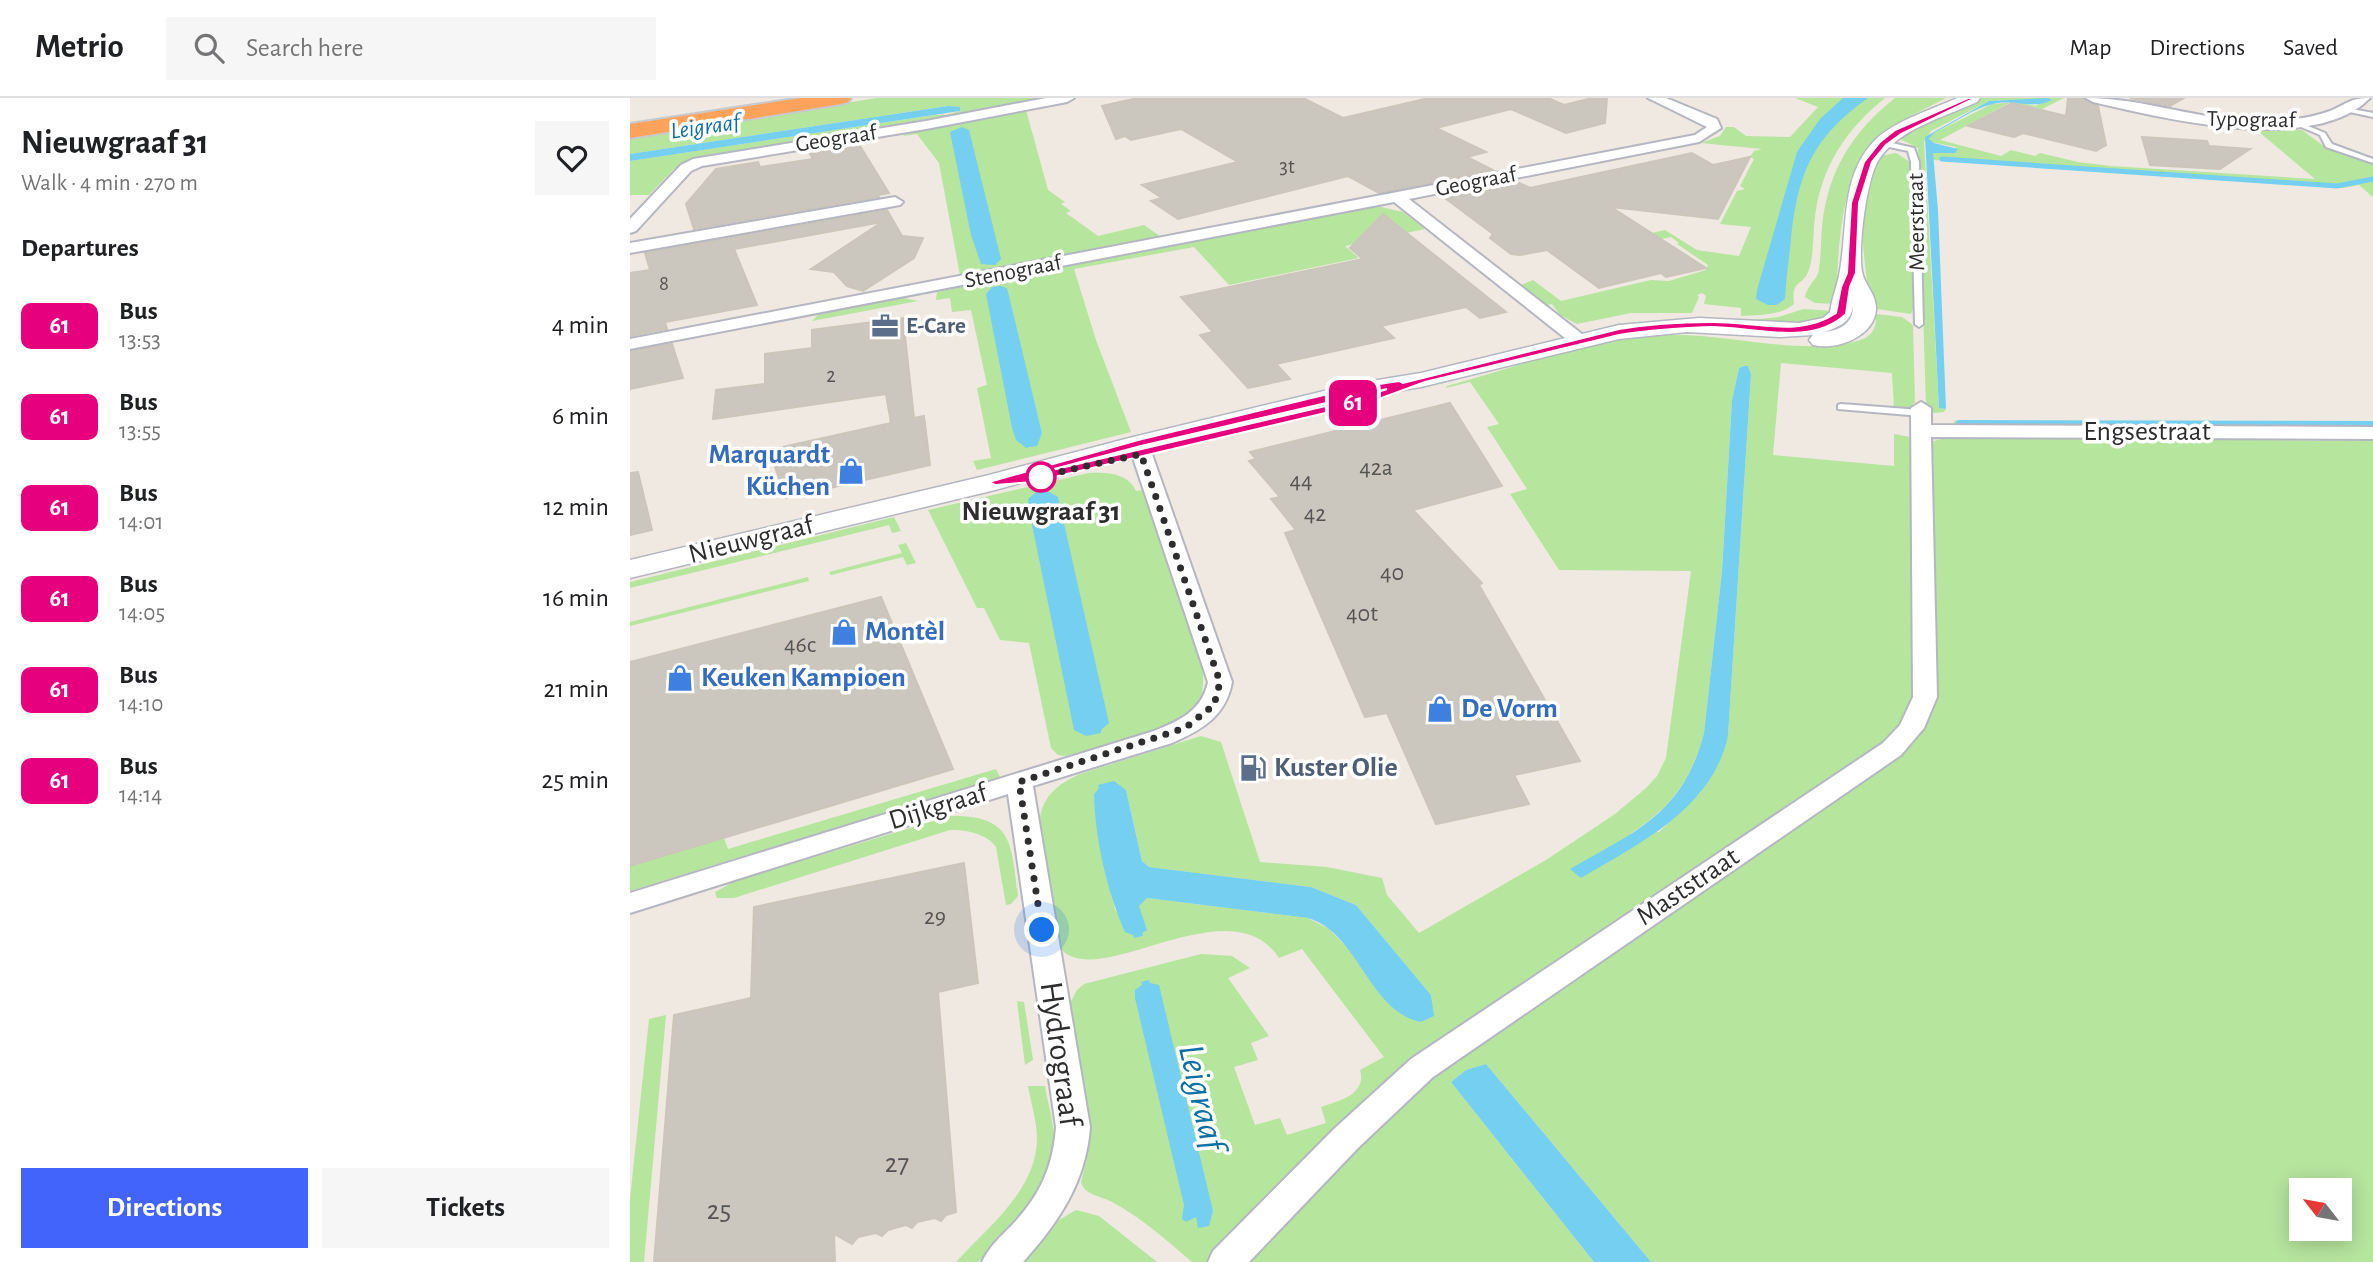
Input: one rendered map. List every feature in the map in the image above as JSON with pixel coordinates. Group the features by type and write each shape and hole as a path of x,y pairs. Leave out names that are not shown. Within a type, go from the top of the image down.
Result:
{"highway":[{"path":"630,110 715,98"},
{"path":"630,121 782,98"},
{"path":"630,131 841,98"}],"street":[{"name":"Geograaf","path":"630,228 686,168 698,162 926,125 1067,98"},
{"name":"Geograaf","path":"1396,197 1699,138 1714,128 1712,122 1703,117 1655,98"},
{"path":"1883,143 1952,98"},
{"path":"1917,122 1971,98"},
{"name":"Typograaf","path":"2093,98 2213,122 2296,123 2327,118 2347,110 2363,98"},
{"name":"Nieuwgraaf","path":"630,569 1140,448 1364,401 1422,380 1619,332 1671,326 1819,340 1853,332 1863,322 1854,309 1862,288 1852,273 1852,231 1858,189 1868,162 1883,143"},
{"name":"Geograaf","path":"1396,197 1581,342"},
{"name":"Stenograaf","path":"630,344 1396,197"},
{"path":"630,248 895,202"},
{"name":"Engsestraat","path":"1922,417 2373,433"},
{"name":"Maststraat","path":"1226,1262 1310,1174 1422,1068 1892,749 1911,728 1925,697 1922,417"},
{"name":"Dijkgraaf","path":"630,903 1019,782 1185,728 1202,717 1214,705 1220,682 1140,448"},
{"name":"Hydrograaf","path":"1000,1262 1049,1207 1069,1166 1073,1147 1073,1127 1019,782"}],"lane":[{"path":"2347,110 2373,115"},
{"path":"2296,123 2322,134 2329,145 2373,161"},
{"name":"Meerstraat","path":"1883,143 1911,150 1915,162 1919,324"},
{"path":"1841,407 1922,417"}],"green space":[{"path":"876,98 1052,98 706,156 674,169 649,195 630,195 630,161 960,111 959,108 948,106 630,154 630,139"},
{"path":"1795,98 1885,98 1847,136 1830,166 1818,199 1810,266 1806,277 1794,291 1794,304 1769,314 1741,316 1741,308 1704,304 1706,296 1702,293 1697,295 1699,297 1692,313 1631,313 1577,324 1560,315 1552,304 1547,305 1521,285 1533,280 1561,301 1651,280 1669,281 1706,270 1708,265 1671,237 1562,260 1553,255 1665,230 1697,250 1739,256 1751,227 1720,224 1737,191 1745,189 1740,186 1754,159 1750,157 1754,151 1762,149 1701,143 1720,136 1726,127 1734,127 1746,136 1790,137 1818,107"},
{"path":"1895,98 1946,98 1888,130 1872,144 1861,159 1842,220 1836,304 1815,303 1805,297 1818,273 1825,206 1836,170 1866,125"},
{"path":"1979,98 2064,98 2042,109 2013,102 2035,106 2051,99 1989,101 1931,131 1924,142 1939,408 1946,409 1944,412 1933,413 1926,407 1918,148 1900,139"},
{"path":"2010,103 1940,140 2001,156 2011,150 2035,156 2040,153 2111,166 2315,179 2259,132 2261,127 2302,130 2325,147 2373,164 2373,197 2359,185 2343,188 1933,160 1932,153 1955,153 1956,147 1931,142 1929,139 1934,133 1992,104"},
{"path":"1026,110 1048,190 1065,202 1061,204 1071,211 1066,213 1098,236 1144,225 1161,237 960,275 939,163 917,134 904,136 902,133"},
{"path":"1896,153 1910,162 1914,307 1911,314 1870,308 1862,230 1866,190 1871,172 1881,156"},
{"path":"1381,207 1403,212 1425,229 1345,246 1359,258 1229,285 1194,247 1074,269 1096,340 1131,432 977,470 973,461 991,458 977,388 987,385 971,310 952,312 950,298 936,300 937,292 1356,209","holes":["1028,377 1042,433 1036,446 1027,448 1021,444"]},
{"path":"904,298 918,301 812,321 819,314"},
{"path":"1803,309 1835,311 1808,325 1742,321 1779,317"},
{"path":"1876,314 1902,317 1913,325 1915,403 1912,409 1894,409 1892,373 1781,363 1773,455 1894,466 1894,434 1916,438 1915,707 1891,739 1546,972 1214,1262 1192,1262 1134,1215 1086,1190 1081,1182 1088,1138 1085,1094 1069,1005 1077,990 1084,984 1201,954 1232,956 1250,968 1228,978 1269,1036 1251,1043 1258,1060 1234,1067 1255,1125 1280,1118 1287,1135 1326,1123 1321,1107 1356,1091 1360,1085 1360,1070 1384,1057 1302,949 1279,958 1257,938 1230,931 1199,934 1104,958 1079,959 1061,949 1040,818 1049,796 1066,781 1080,774 1201,736 1221,742 1260,862 1327,867 1382,878 1387,895 1419,933 1546,860 1615,814 1657,776 1666,758 1691,571 1559,570 1510,494 1527,489 1487,427 1499,424 1470,382 1446,388 1447,386 1614,341 1671,335 1785,345 1831,345 1864,339 1874,330","holes":["1748,366 1751,374 1728,736 1701,792 1659,832 1630,834 1657,814 1678,791 1693,765 1704,733 1722,571 1732,400 1739,368","1115,783 1126,790 1142,861 1149,867 1311,887 1356,905 1431,995 1433,1016 1421,1022 1329,929 1308,918 1147,898 1138,906 1142,936 1115,910 1102,851 1094,794 1100,788"]},
{"path":"1956,420 1959,423 2373,424 2373,430 1952,424"},
{"path":"1949,437 2373,441 2373,1262 1651,1262 1486,1064 1466,1070 1451,1082 1594,1262 1238,1262 1391,1105 1514,1017 1772,844 1905,747 1914,735 1930,442"},
{"path":"1089,473 1116,475 1128,480 1136,491 1144,490 1203,673 1203,686 1199,699 1175,721 1139,736 1066,756 1058,755 1051,748 1029,643 1000,640 984,608 977,608 928,510"},
{"path":"894,517 901,531 892,533 889,525 630,588 630,582"},
{"path":"906,543 916,563 907,565 903,557 831,575 829,572 902,553 898,545"},
{"path":"808,577 809,581 630,626 630,622"},
{"path":"996,769 1000,777 630,891 630,866 724,838 728,849"},
{"path":"950,816 987,821 998,827 1005,836 1013,861 1018,896 1011,904 1006,905 996,847 982,836 956,830 734,898 717,898 715,892 735,881"},
{"path":"1017,1001 1024,1002 1033,1060 1025,1065"},
{"path":"666,1015 644,1262 630,1262 630,1199 649,1019"},
{"path":"1028,1086 1045,1086 1051,1113 1054,1140 1046,1176 1028,1207 978,1262 956,1262 1008,1207 1019,1192 1035,1158 1037,1139"},
{"path":"1076,1210 1099,1216 1157,1262 1022,1262 1059,1220"}],"water":[{"path":"1843,98 1868,98 1833,128 1811,159 1798,195 1794,216 1785,299 1777,305 1768,305 1756,299 1757,290 1797,152 1820,119"},
{"path":"2052,100 2038,104 2001,103 1986,106 1934,133 1929,139 1934,143 1958,149 1955,153 1933,153 1938,210 1946,409 1939,408 1925,137 1989,101"},
{"path":"948,106 960,107 960,111 630,161 630,154"},
{"path":"962,127 969,130 1001,259 995,265 981,264 971,235 950,132"},
{"path":"992,287 1007,288 1042,433 1037,446 1026,448 1016,440 1012,428 986,294"},
{"path":"1748,366 1751,374 1728,736 1720,762 1707,784 1671,821 1581,878 1570,869 1636,831 1670,802 1695,761 1704,733 1722,571 1732,400 1739,368"},
{"path":"1046,490 1058,497 1109,723 1101,733 1086,736 1074,730 1030,515 1028,499 1036,492"},
{"path":"1114,781 1126,790 1142,861 1149,867 1311,887 1356,905 1431,995 1434,1016 1421,1022 1403,1015 1375,988 1340,939 1325,926 1308,918 1147,898 1139,906 1147,930 1142,933 1143,936 1134,938 1125,932 1103,864 1095,811 1094,794 1099,788 1098,785"},
{"path":"1149,980 1150,983 1159,985 1213,1211 1209,1226 1198,1228 1196,1217 1186,1222 1182,1219 1184,1205 1135,998 1135,990 1142,985 1141,982"},
{"path":"1486,1064 1651,1262 1594,1262 1451,1082 1466,1070"}],"building":[{"path":"1138,98 1303,98 1343,118 1429,98 1548,98 1564,105 1592,98 1607,98 1605,123 1566,133 1511,109 1436,128 1486,152 1467,157 1495,171 1379,193 1348,176 1178,219 1151,201 1162,198 1142,185 1238,162 1181,129 1131,140 1125,136 1116,139 1102,106"},
{"path":"2068,98 2084,98 2098,106 2106,145 2096,151 2023,133 2014,137 1968,126 2012,103 2066,116"},
{"path":"2130,98 2184,98 2170,106"},
{"path":"2142,137 2207,141 2209,146 2250,149 2220,169 2150,165"},
{"path":"860,146 889,193 878,195 879,197 694,229 686,204 716,169 758,162 760,167 813,159 810,154"},
{"path":"1692,153 1713,165 1750,157 1718,219 1611,207 1706,268 1666,277 1661,273 1599,288 1547,250 1511,254 1490,238 1493,234 1441,195 1515,181 1530,188"},
{"path":"887,210 902,236 923,238 914,258 863,291 847,286 834,272 811,269 882,222 734,249 757,305 665,322 667,329 630,336 630,273 650,270 645,253"},
{"path":"1383,214 1506,312 1480,318 1466,307 1381,326 1394,338 1276,364 1290,379 1248,388 1200,335 1213,332 1181,297 1363,259 1350,248"},
{"path":"903,318 914,418 924,416 930,465 786,498 769,450 891,423 886,394 713,419 716,390 765,384 765,354 812,348 812,330"},
{"path":"672,344 683,378 630,389 630,351"},
{"path":"1450,403 1502,486 1413,510 1482,583 1479,585 1580,761 1514,775 1529,804 1436,824 1387,713 1365,717 1285,533 1296,530 1271,499 1280,497 1249,461 1256,459 1250,452"},
{"path":"638,472 652,530 630,535 630,473"},
{"path":"881,597 953,769 630,866 630,662"},
{"path":"964,863 978,983 938,992 956,1212 946,1215 941,1221 935,1218 917,1222 912,1228 906,1225 888,1230 882,1236 876,1233 858,1237 852,1244 834,1234 835,1262 654,1262 674,1015 751,998 754,907"}],"waterway":[{"path":"1942,159 2337,186 2373,179"},
{"path":"1959,423 2373,424"}],"bus line":[{"name":"61","path":"1399,384 1353,391 1138,443 995,482 1033,478 1364,401 1422,380 1619,332 1652,327 1712,324 1787,330 1823,327 1841,314 1845,287 1852,273 1855,203 1868,162 1875,151 1898,132 1971,98"}],"place":[{"name":"E-Care","path":"885,326"},
{"name":"Marquardt Küchen","path":"851,471"},
{"name":"Nieuwgraaf 31","path":"1041,477"},
{"name":"Montèl","path":"844,632"},
{"name":"Keuken Kampioen","path":"680,678"},
{"name":"De Vorm","path":"1440,709"},
{"name":"Kuster Olie","path":"1253,768"}],"route":[{"path":"1041,477 1033,478 1141,454 1220,682 1214,705 1185,728 1019,782 1042,930"}],"water label":[{"name":"Leigraaf","path":"705,127"},
{"name":"Leigraaf","path":"1202,1097"}]}
